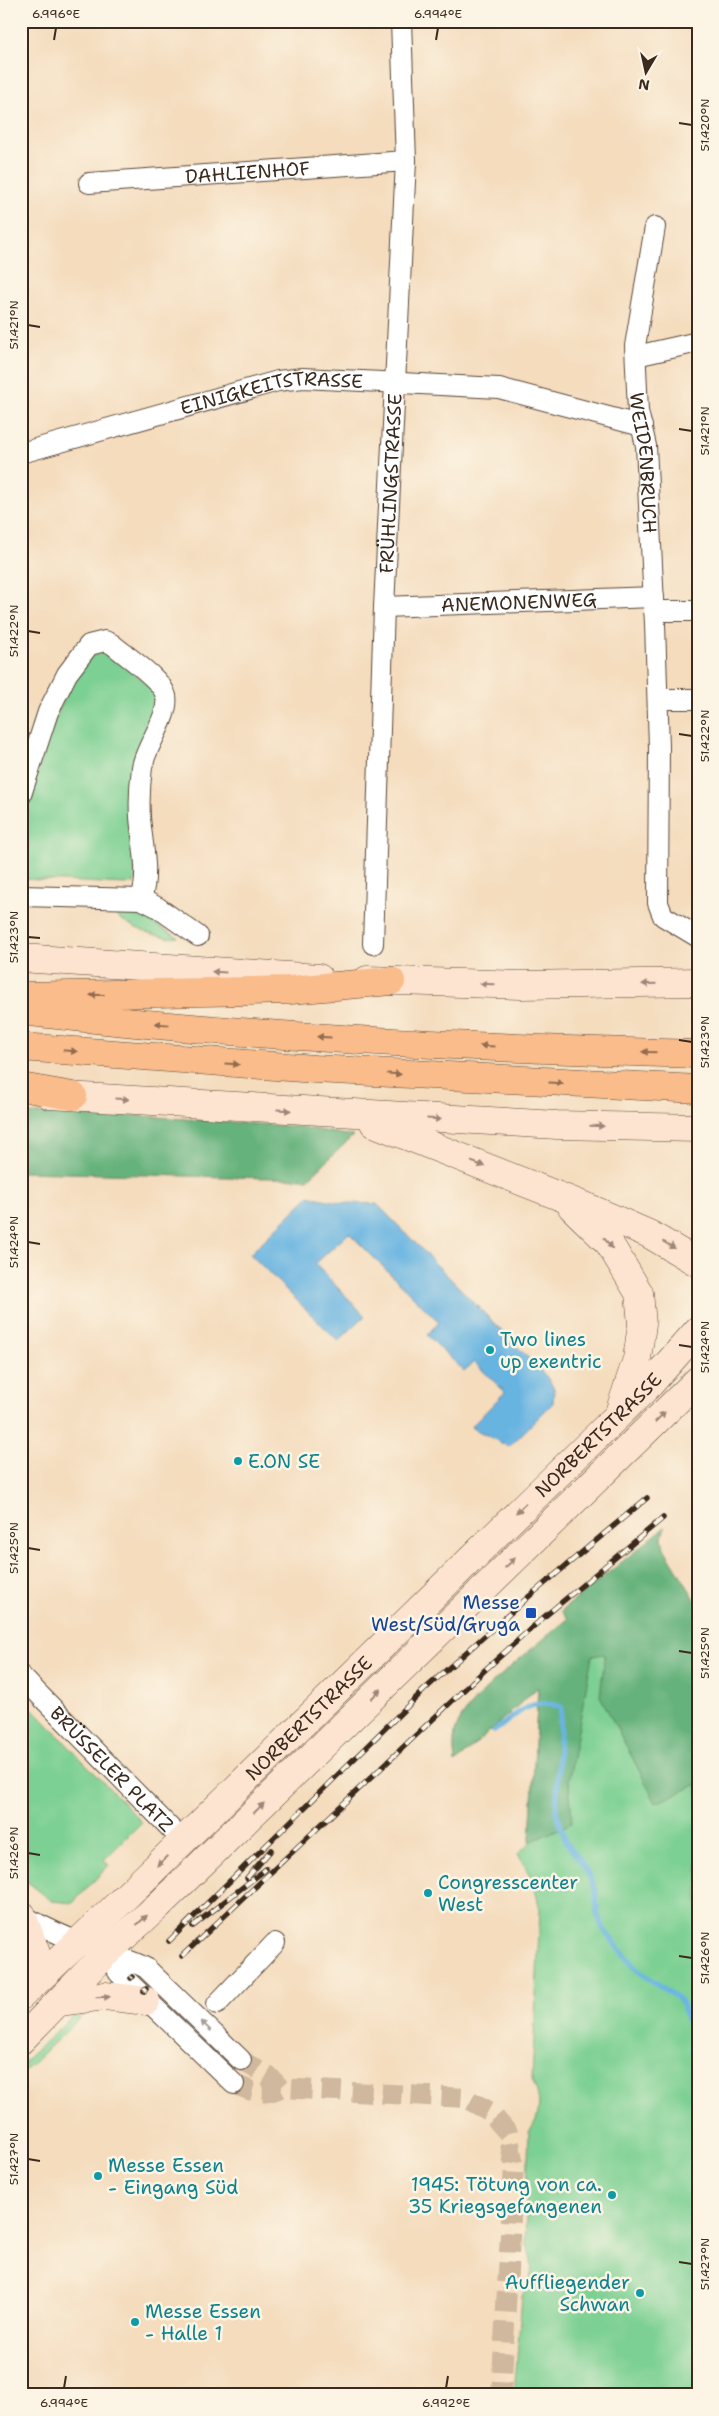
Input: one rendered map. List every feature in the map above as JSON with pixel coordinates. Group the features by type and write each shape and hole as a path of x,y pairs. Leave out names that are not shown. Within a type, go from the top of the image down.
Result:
{"highway":[{"path":"21,996 291,990 391,981"},
{"path":"21,1011 337,1038 584,1051 698,1054"},
{"path":"21,1047 287,1068 698,1089"},
{"path":"21,1087 73,1096"}],"main road":[{"path":"21,958 281,976 391,981 521,985 698,982"},
{"path":"21,1094 557,1125 698,1128"},
{"path":"351,1114 649,1234 698,1263"},
{"path":"561,1197 609,1243 639,1293 642,1324 636,1359 619,1413"},
{"name":"NORBERTSTRASSE","path":"30,1987 182,1841 656,1377 698,1330"},
{"name":"NORBERTSTRASSE","path":"21,2040 106,1953 166,1898 698,1380"},
{"path":"22,1914 36,1954 30,1987"},
{"path":"59,2002 105,1996 146,2001"}],"street":[{"name":"FRÜHLINGSTRASSE","path":"374,944 384,607 406,162 401,21"},
{"name":"DAHLIENHOF","path":"89,183 406,162"},
{"name":"WEIDENBRUCH","path":"655,227 634,346 638,411 646,446 654,604 658,699 658,903 663,916 698,937"},
{"path":"636,356 698,342"},
{"name":"EINIGKEITSTRASSE","path":"21,453 278,381 303,378 499,388 642,426"},
{"name":"ANEMONENWEG","path":"384,607 654,604 698,611"},
{"path":"21,795 48,712 67,674 83,650 89,645 105,641 112,644 157,681 166,695 166,708 148,747 142,766 140,815 146,885 141,899"},
{"path":"658,699 698,699"},
{"path":"21,896 141,899 157,907 198,936"},
{"name":"BRÜSSELER PLATZ","path":"21,1676 182,1841"},
{"path":"22,1914 42,1926 106,1953 133,1961 146,1968 241,2060"},
{"path":"217,2004 274,1943"},
{"path":"106,1953 119,1973 146,2001 234,2084"}],"green space":[{"path":"101,652 123,665 141,679 157,697 155,710 137,755 132,785 131,831 136,877 134,883 21,879 21,853 38,766 73,681 82,667 92,657"},
{"path":"109,906 135,913 178,937 170,938 139,929 120,919"},
{"path":"71,1111 301,1127 353,1136 308,1179 21,1172 21,1115"},
{"path":"665,1527 662,1537 664,1548 698,1604 698,1784 656,1803 600,1696 605,1654 592,1656 569,1779 572,1823 530,1842 538,1687 455,1763 454,1741 456,1729 462,1717 488,1687 568,1619 561,1611"},
{"path":"568,1619 698,1661 698,2395 514,2395 522,2296 529,2283 531,2270 530,2257 525,2244 529,2132 536,2119 539,2106 532,2080 540,1909 533,1881 518,1854 530,1842 538,1687 455,1763 454,1741 456,1729 462,1717 474,1702 506,1671"},
{"path":"21,1697 142,1822 104,1860 109,1865 73,1903 52,1901 21,1877"},
{"path":"82,2010 84,2014 21,2075 21,2065 67,2021"}],"water":[{"path":"309,1196 342,1203 377,1204 546,1376 554,1388 553,1403 509,1447 471,1427 505,1392 474,1362 464,1371 427,1335 439,1322 349,1233 315,1264 365,1316 338,1341 250,1254"}],"waterway":[{"path":"494,1731 525,1708 533,1705 550,1704 561,1707 556,1811 566,1842 582,1863 596,1890 597,1913 604,1930 636,1969 683,2004 691,2034 695,2075 698,2079"}],"tunnel":[{"path":"241,2060 271,2078 280,2088"},
{"path":"234,2084 251,2091 263,2093 280,2088 465,2098 489,2111 508,2133 514,2165 501,2395"}],"railway":[{"path":"169,1941 424,1690 526,1599 647,1498"},
{"path":"182,1956 486,1669 544,1617 663,1518"},
{"path":"247,1878 271,1850"},
{"path":"193,1926 266,1869"}],"place":[{"name":"Two lines up exentric","path":"490,1350"},
{"name":"E.ON SE","path":"238,1461"},
{"name":"Messe West/Süd/Gruga","path":"531,1613"},
{"name":"Congresscenter West","path":"428,1893"},
{"name":"Messe Essen - Eingang Süd","path":"98,2176"},
{"name":"1945: Tötung von ca. 35 Kriegsgefangenen","path":"612,2195"},
{"name":"Auffliegender Schwan","path":"640,2293"},
{"name":"Messe Essen - Halle 1","path":"135,2322"}]}
